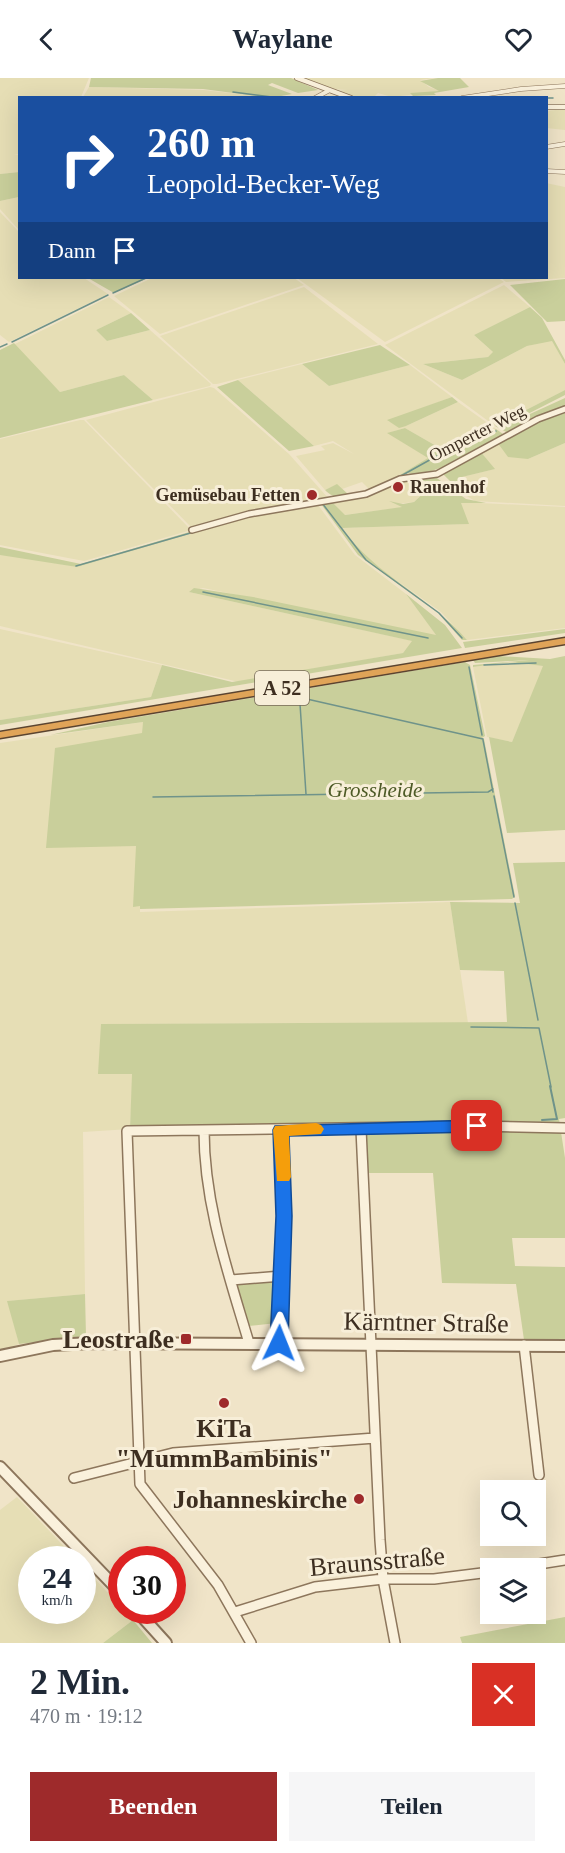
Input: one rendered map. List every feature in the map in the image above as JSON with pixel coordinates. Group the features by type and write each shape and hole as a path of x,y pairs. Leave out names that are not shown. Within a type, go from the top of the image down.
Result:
{"highway":[{"name":"A 52","path":"0,729 565,636"},
{"name":"A 52","path":"0,735 565,641"}],"street":[{"path":"297,78 344,96"},
{"path":"477,96 565,86"},
{"path":"319,96 328,91"},
{"path":"548,108 565,107"},
{"path":"548,147 565,144"},
{"path":"548,171 565,172"},
{"name":"Omperter Weg","path":"192,530 249,514 374,492 400,479 437,474 538,419 565,409"},
{"path":"251,1643 235,1612 198,1558 150,1500 140,1484 137,1460 127,1131 477,1126 565,1128"},
{"path":"361,1129 383,1579 395,1643"},
{"path":"204,1130 204,1164 213,1221 249,1343"},
{"path":"279,1343 284,1216 281,1130"},
{"path":"231,1280 282,1276"},
{"name":"Kärntner Straße","path":"0,1356 53,1345 134,1342 565,1346"},
{"path":"524,1346 538,1475"},
{"path":"74,1478 137,1460 173,1453 375,1438"},
{"path":"0,1467 108,1579"},
{"path":"546,1563 565,1560"},
{"name":"Braunsstraße","path":"235,1612 277,1596 315,1587 383,1579 434,1579 480,1573"},
{"path":"149,1624 166,1643"}],"shaded area":[{"path":"0,78 89,78 81,96 18,96 18,154 14,155 18,155 18,172 0,174"},
{"path":"304,78 434,78 420,80 429,87 441,91 400,96 378,93 375,96 352,96 334,91 347,90 331,89"},
{"path":"89,87 204,90 256,96 84,96"},
{"path":"565,109 565,130 548,128 548,111"},
{"path":"548,183 565,187 565,278 506,282 502,279 548,279"},
{"path":"18,197 18,229 0,209 0,201"},
{"path":"0,212 18,231 18,279 86,279 108,294 9,342 0,335"},
{"path":"150,279 295,279 304,285 160,334 114,296"},
{"path":"298,279 500,279 504,282 385,342"},
{"path":"504,285 530,307 474,335 494,353 488,357 423,364 462,380 527,346 552,340 565,364 565,390 495,426 385,345"},
{"path":"304,287 378,344 213,384 160,336"},
{"path":"109,297 131,313 96,330 107,341 150,330 211,384 210,386 153,400 124,375 60,392 13,345"},
{"path":"302,364 329,386 410,365 452,397 388,421 406,426 458,402 496,429 445,451 405,428 388,433 429,458 371,491 362,482 342,489 336,485 325,490 296,456 325,450 321,446 333,443 354,454 333,441 314,446 238,380"},
{"path":"210,387 214,388 289,454 329,499 192,528 86,420"},
{"path":"84,420 190,529 188,531 84,561 0,545 0,439"},
{"path":"497,441 528,459 565,443 565,506 475,501 460,492 454,485 460,484 462,477 494,469 480,451"},
{"path":"408,479 424,481 430,487 414,502 397,504 406,507 344,515 331,501 364,496"},
{"path":"460,502 565,507 565,628 467,640 441,612 368,560 342,528 468,524"},
{"path":"318,505 355,555 406,594 437,636 203,588 189,592 413,641 403,653 239,682 0,626 0,553 77,567 251,516"},
{"path":"0,629 162,665 151,697 0,720"},
{"path":"510,662 544,666 512,742 487,737 473,667"},
{"path":"143,722 134,906 140,906 140,912 450,902 468,1023 101,1024 133,1073 130,1129 83,1132 85,1294 8,1301 19,1344 0,1351 0,743"},
{"path":"17,1497 64,1546 18,1546 18,1624 96,1624 96,1580 108,1593 108,1624 128,1624 103,1643 0,1643 0,1510"}],"green space":[{"path":"91,78 291,78 318,90 298,93 272,83 268,85 292,94 255,96 203,89 89,87"},
{"path":"460,78 469,87 434,93 436,95 413,96 410,93 439,91 420,81"},
{"path":"18,172 18,197 0,201 0,174"},
{"path":"90,279 146,279 114,293"},
{"path":"565,279 565,321 547,322 510,285"},
{"path":"530,307 542,318 565,364 552,341 527,346 462,380 423,364 488,357 493,352 474,335"},
{"path":"131,313 150,330 107,341 96,330"},
{"path":"14,343 60,392 124,375 153,400 0,438 0,350"},
{"path":"380,345 410,365 329,386 302,364"},
{"path":"238,380 314,446 289,451 217,387"},
{"path":"565,390 565,395 508,424 565,398 565,409 508,433 495,426"},
{"path":"452,397 458,402 406,426 399,428 387,420"},
{"path":"565,411 565,443 528,459 508,457 497,442 480,451 495,469 462,477 461,484 454,485 442,473 471,455 502,439"},
{"path":"405,428 445,451 496,429 503,434 486,447 458,461 428,472 408,473 378,488 428,458 387,433"},
{"path":"434,476 466,499 486,503 461,503 469,524 342,528 371,560 436,610 467,640 462,640 438,613 358,555 321,504 331,501 345,515 402,507 389,501 403,504 414,502 430,487 424,483 425,481 419,483 411,479"},
{"path":"337,484 349,495 378,488 354,496 342,497 325,490"},
{"path":"318,505 251,516 77,567 0,555 0,547 81,564 250,514"},
{"path":"194,588 253,597 436,635 406,594 445,625 462,648 0,725 0,720 151,697 162,665 232,682 403,653 412,641 189,592"},
{"path":"565,629 565,633 465,648 463,642"},
{"path":"498,656 550,659 565,656 565,830 507,833 489,737 512,742 543,666 510,662 473,667 473,665 529,660 475,663 473,660"},
{"name":"Grossheide","path":"465,662 470,665 485,736 482,738 515,896 512,899 140,909 140,906 133,907 136,846 46,848 55,748 142,733 143,722 50,735 108,722"},
{"path":"565,862 565,1118 559,1119 565,1158 565,1238 512,1238 515,1266 565,1267 565,1340 524,1340 516,1284 442,1283 433,1173 368,1173 365,1125 130,1129 132,1074 98,1074 101,1024 507,1022 504,971 460,970 450,902 520,903 513,863"},
{"path":"277,1280 277,1323 249,1326 236,1283"},
{"path":"85,1294 86,1336 19,1344 7,1301"},
{"path":"565,1617 565,1643 462,1643 460,1637 528,1624 546,1624 546,1621"},
{"path":"128,1624 136,1624 152,1643 103,1643"}],"waterway":[{"path":"233,92 264,96"},
{"path":"548,98 553,98"},
{"path":"113,293 144,279"},
{"path":"12,342 108,295"},
{"path":"0,347 7,344"},
{"path":"399,477 435,457 496,431"},
{"path":"322,503 366,560 439,613 462,638"},
{"path":"76,566 194,532"},
{"path":"203,592 428,638"},
{"path":"484,665 536,663"},
{"path":"469,667 482,735"},
{"path":"298,697 483,739"},
{"path":"302,700 300,704 306,794"},
{"path":"483,740 492,789"},
{"path":"153,797 488,792 492,789"},
{"path":"494,796 514,897"},
{"path":"515,903 538,1020"},
{"path":"471,1027 539,1028 551,1087"},
{"path":"542,1120 557,1119 550,1086"}],"slow traffic":[{"path":"283,1177 281,1130 316,1129"}],"place":[{"name":"Rauenhof","path":"398,487"},
{"name":"Gemüsebau Fetten","path":"312,495"},
{"name":"Leostraße","path":"186,1339"},
{"name":"KiTa \"MummBambinis\"","path":"224,1403"},
{"name":"Johanneskirche","path":"359,1499"}],"route":[{"path":"279,1343 284,1216 281,1130 477,1126"}]}
